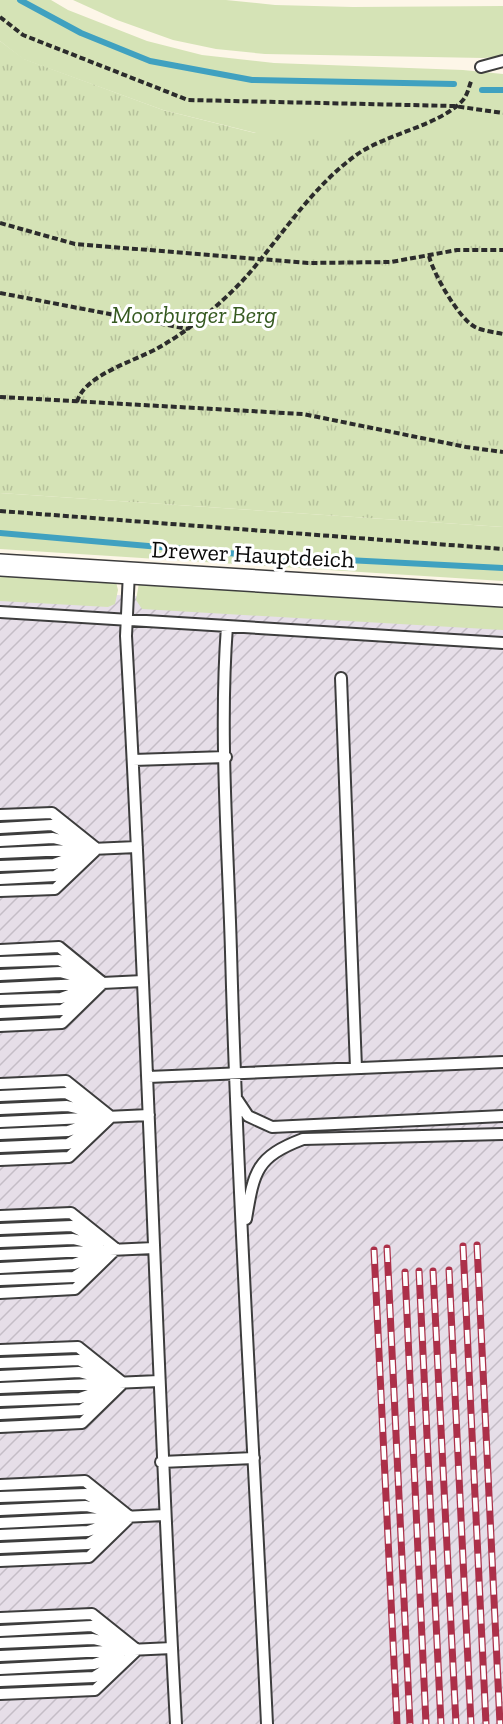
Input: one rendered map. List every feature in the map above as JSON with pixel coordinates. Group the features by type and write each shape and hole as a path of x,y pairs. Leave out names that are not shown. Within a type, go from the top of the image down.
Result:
{"street":[{"name":"Drewer Hauptdeich","path":"0,565 503,596"}],"lane":[{"path":"481,67 503,61"},
{"path":"129,572 127,620 148,1077 161,1462 176,1724"},
{"path":"0,612 503,643"},
{"path":"227,626 226,757 234,1073 267,1724"},
{"path":"341,678 356,1068"},
{"path":"133,760 226,757"},
{"path":"0,815 52,813 97,849"},
{"path":"0,828 52,825 97,849"},
{"path":"0,841 53,838 97,849"},
{"path":"0,853 137,847"},
{"path":"0,866 54,864 97,849"},
{"path":"0,879 55,876 97,849"},
{"path":"0,891 55,889 97,849"},
{"path":"0,950 58,947 103,983"},
{"path":"0,962 59,960 103,983"},
{"path":"0,975 60,972 103,983"},
{"path":"0,988 143,981"},
{"path":"0,1000 61,998 103,983"},
{"path":"0,1013 62,1010 103,983"},
{"path":"0,1026 62,1023 103,983"},
{"path":"148,1077 503,1062"},
{"path":"0,1084 66,1081 111,1117"},
{"path":"0,1096 66,1093 111,1117"},
{"path":"236,1097 248,1116 272,1127 503,1116"},
{"path":"0,1109 67,1106 111,1117"},
{"path":"0,1122 149,1115"},
{"path":"0,1134 68,1131 111,1117"},
{"path":"0,1147 69,1144 111,1117"},
{"path":"0,1160 69,1157 111,1117"},
{"path":"243,1240 257,1169 277,1149 303,1140 503,1134"},
{"path":"0,1216 71,1213 116,1249"},
{"path":"0,1229 72,1226 116,1249"},
{"path":"0,1242 72,1239 116,1249"},
{"path":"0,1255 154,1248"},
{"path":"0,1268 74,1264 116,1249"},
{"path":"0,1280 74,1277 116,1249"},
{"path":"0,1293 75,1289 116,1249"},
{"path":"0,1350 78,1347 123,1383"},
{"path":"0,1363 79,1360 123,1383"},
{"path":"0,1376 79,1372 123,1383"},
{"path":"0,1388 159,1381"},
{"path":"0,1401 80,1398 123,1383"},
{"path":"0,1414 81,1410 123,1383"},
{"path":"0,1427 82,1423 123,1383"},
{"path":"161,1462 254,1458"},
{"path":"0,1485 85,1481 130,1517"},
{"path":"0,1497 86,1494 130,1517"},
{"path":"0,1510 86,1506 130,1517"},
{"path":"0,1523 164,1515"},
{"path":"0,1535 87,1532 130,1517"},
{"path":"0,1548 88,1544 130,1517"},
{"path":"0,1561 88,1557 130,1517"},
{"path":"0,1618 92,1614 136,1650"},
{"path":"0,1631 92,1626 136,1650"},
{"path":"0,1643 93,1639 136,1650"},
{"path":"0,1656 172,1648"},
{"path":"0,1669 94,1664 136,1650"},
{"path":"0,1681 94,1677 136,1650"},
{"path":"0,1694 95,1690 136,1650"}],"path":[{"path":"0,17 23,35 188,100 454,106 503,113"},
{"path":"77,402 79,394 89,384 158,348 188,329 246,276 333,175 355,156 378,142 435,119 462,101 473,75 481,67"},
{"path":"0,223 75,244 258,260 364,264 457,250 503,250"},
{"path":"429,256 433,273 448,292 461,316 476,327 503,334"},
{"path":"0,293 188,329"},
{"path":"0,397 303,414 466,447 503,452"},
{"path":"0,512 503,549"}],"shaded area":[{"path":"0,588 503,618 503,1724 0,1724"}],"green space":[{"path":"0,0 51,0 68,10 147,41 202,55 274,63 463,70 503,74 503,133 256,133 163,110 23,59 0,41"},
{"path":"73,0 226,0 275,5 353,7 503,6 503,56 484,58 265,54 216,49 173,40 117,20"},
{"name":"Moorburger Berg","path":"0,41 24,59 163,110 255,133 503,133 503,527 0,493"},
{"path":"0,493 503,527 503,581 0,549"},
{"path":"0,572 115,578 118,590 115,604 108,607 0,601"},
{"path":"139,583 503,604 503,630 142,609 136,600"}],"waterway":[{"path":"20,0 81,33 150,61 252,80 454,84"},
{"path":"482,90 503,90"},
{"path":"0,533 251,555 503,568"}],"railway":[{"path":"477,1245 500,1724"},
{"path":"463,1246 486,1724"},
{"path":"387,1248 410,1724"},
{"path":"374,1250 397,1724"},
{"path":"449,1270 471,1724"},
{"path":"419,1271 441,1724"},
{"path":"433,1271 456,1724"},
{"path":"405,1272 426,1724"}]}
